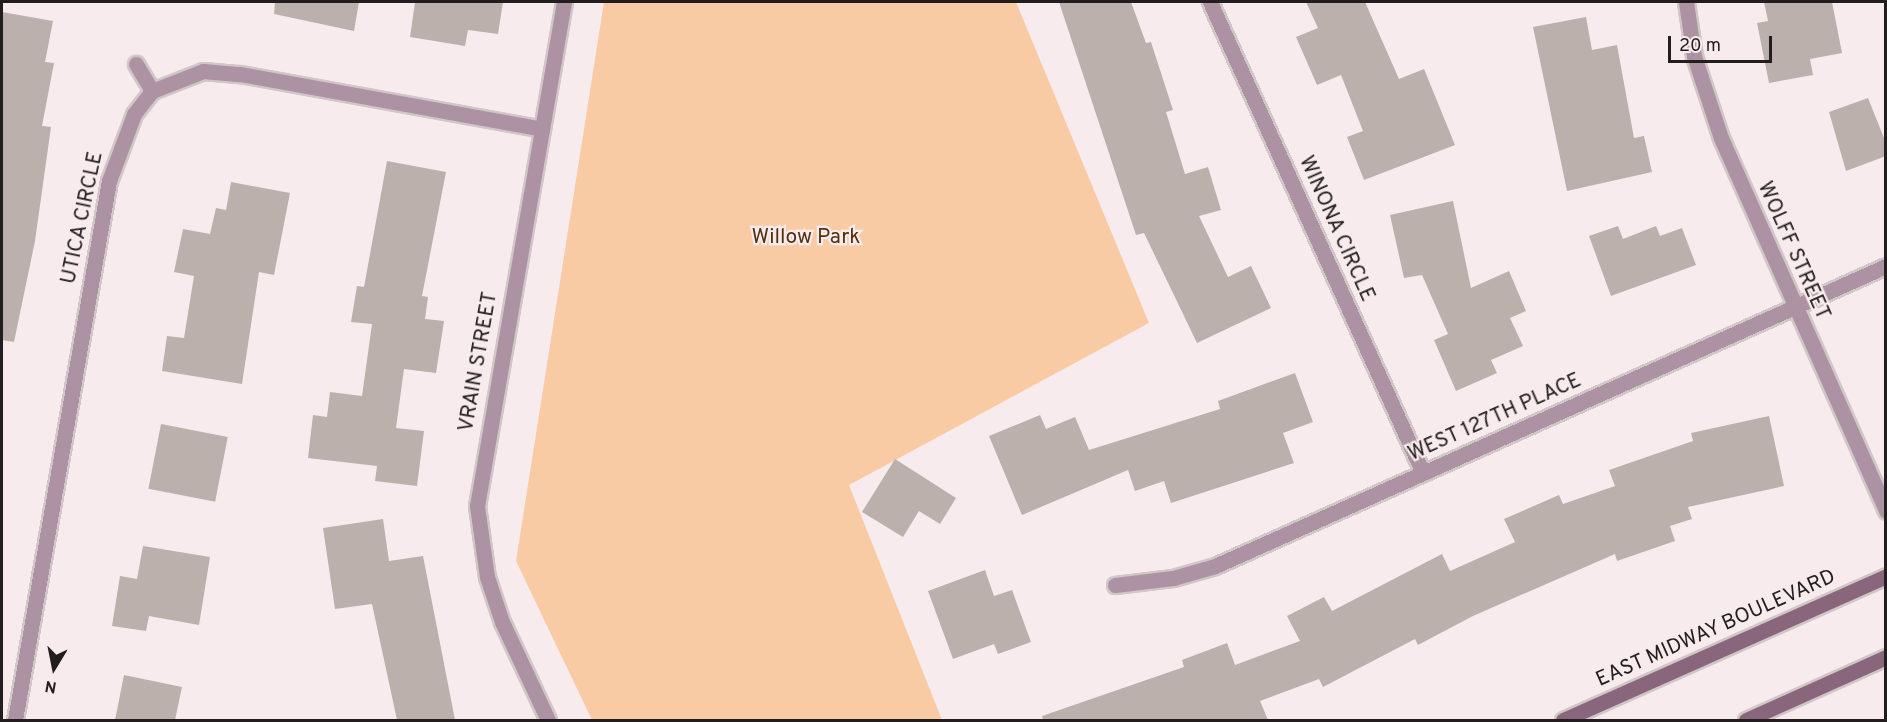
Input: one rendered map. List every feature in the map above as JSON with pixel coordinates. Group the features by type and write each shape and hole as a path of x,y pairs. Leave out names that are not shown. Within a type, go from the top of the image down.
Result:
{"main road":[{"name":"EAST MIDWAY BOULEVARD","path":"1563,720 1886,576"},
{"path":"1746,720 1886,657"}],"street":[{"name":"VRAIN STREET","path":"548,720 502,622 487,577 477,506 564,2"},
{"name":"WINONA CIRCLE","path":"1210,2 1423,473"},
{"name":"WOLFF STREET","path":"1686,2 1694,56 1721,138 1886,511"},
{"path":"136,64 152,91 203,71 240,74 542,129"},
{"name":"UTICA CIRCLE","path":"15,720 109,180 134,114 152,91"},
{"name":"WEST 127TH PLACE","path":"1115,585 1173,578 1215,566 1886,266"}],"green space":[{"name":"Willow Park","path":"604,2 1016,2 1149,323 849,485 942,720 592,720 516,561"}],"building":[{"path":"275,2 359,2 354,31 274,14"},
{"path":"415,2 503,2 498,34 468,30 465,46 410,37"},
{"path":"1059,2 1131,2 1146,43 1151,42 1173,110 1166,112 1185,174 1208,167 1221,210 1199,216 1228,277 1251,266 1271,308 1197,343 1144,233 1136,235"},
{"path":"1306,2 1365,2 1399,79 1424,69 1455,145 1364,180 1347,137 1363,131 1341,75 1317,85 1296,37 1318,28"},
{"path":"1764,2 1832,2 1842,53 1810,59 1813,75 1769,83 1757,23 1768,21"},
{"path":"2,12 53,21 45,62 54,63 42,126 51,127 35,241 14,342 2,340"},
{"path":"1586,17 1592,50 1617,45 1634,138 1644,136 1652,172 1567,191 1533,27"},
{"path":"1868,98 1886,143 1886,156 1846,171 1829,112"},
{"path":"387,161 446,172 422,296 428,297 425,319 444,321 436,373 404,369 396,428 424,431 417,486 375,481 377,466 308,458 313,415 327,417 330,392 362,396 372,324 351,322 357,286 364,287"},
{"path":"231,182 290,193 274,275 259,272 242,384 162,371 167,336 184,338 194,276 174,272 183,229 210,234 216,208 226,210"},
{"path":"1453,201 1471,288 1509,271 1526,311 1510,318 1523,346 1491,360 1497,373 1456,391 1434,340 1448,334 1422,275 1404,278 1390,215"},
{"path":"1618,226 1623,239 1656,226 1660,236 1682,228 1696,265 1611,296 1589,236"},
{"path":"1295,373 1313,422 1283,433 1294,463 1171,503 1164,481 1135,491 1128,470 1022,515 989,436 1040,415 1046,429 1075,417 1089,450 1220,409 1218,401"},
{"path":"1769,416 1784,486 1688,507 1692,519 1670,526 1675,541 1617,561 1615,554 1473,616 1418,645 1415,639 1323,687 1319,679 1260,701 1268,720 1043,720 1042,716 1184,667 1182,660 1227,643 1235,665 1300,641 1287,616 1324,597 1332,611 1442,554 1450,571 1515,542 1504,519 1559,495 1563,504 1615,486 1609,470 1693,441 1691,433"},
{"path":"161,424 228,437 215,502 148,489"},
{"path":"895,459 956,498 940,524 919,511 903,537 862,512"},
{"path":"383,519 389,561 423,556 455,720 397,720 372,604 335,609 323,528"},
{"path":"143,546 210,557 199,625 149,616 146,631 112,626 120,576 137,579"},
{"path":"985,570 994,596 1012,590 1031,642 998,654 994,644 953,659 928,591"},
{"path":"124,675 182,687 175,720 115,720"}]}
